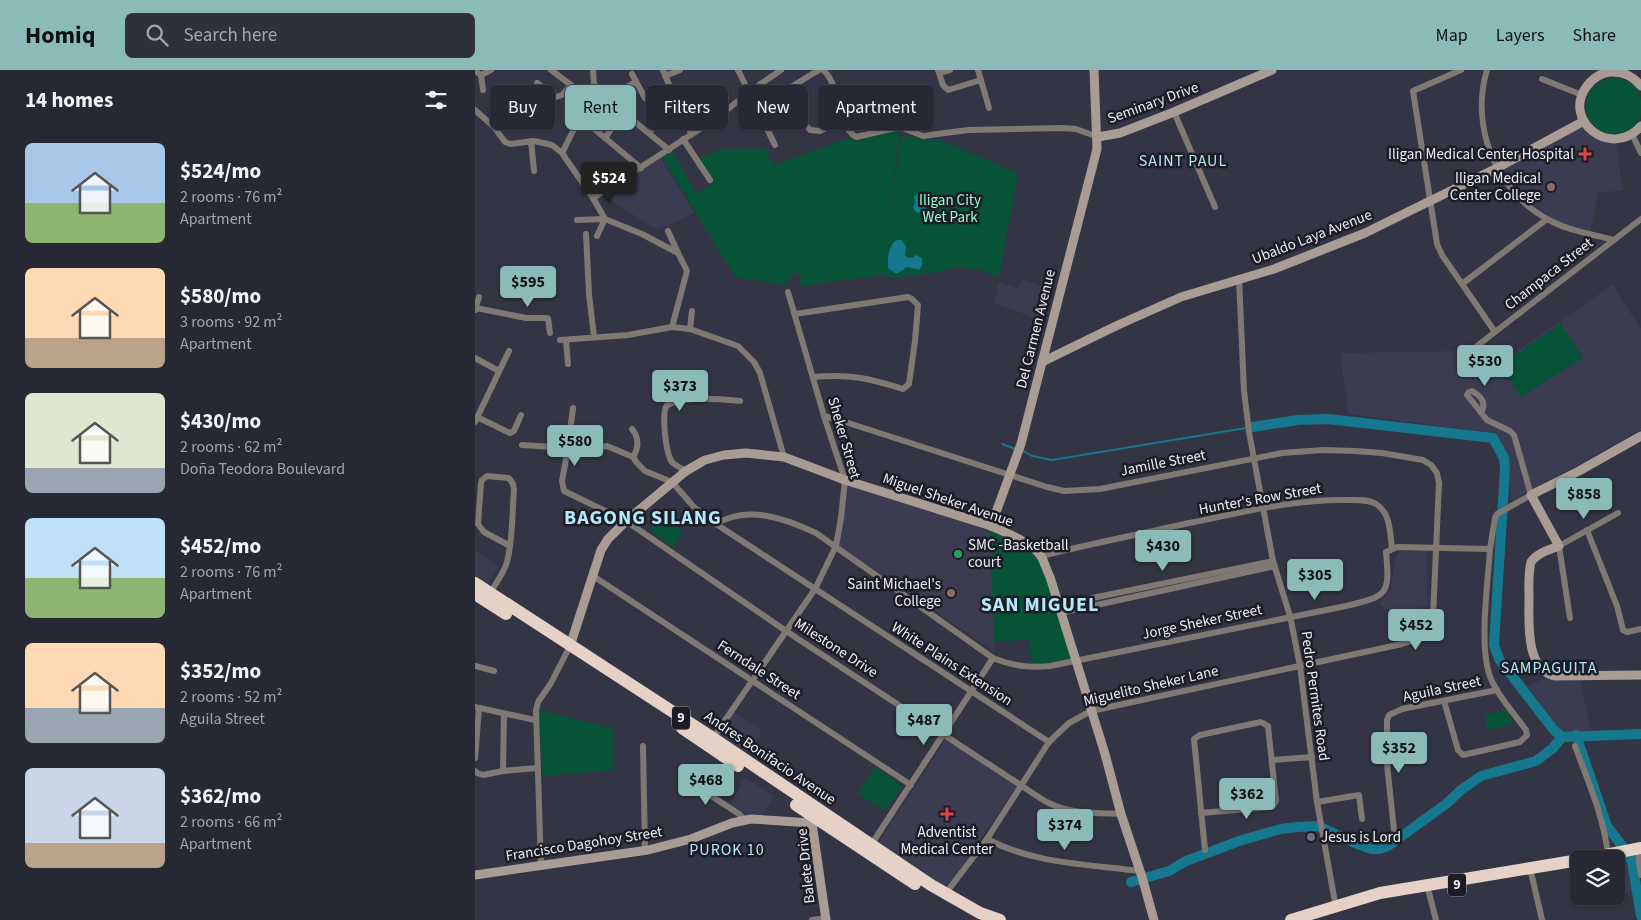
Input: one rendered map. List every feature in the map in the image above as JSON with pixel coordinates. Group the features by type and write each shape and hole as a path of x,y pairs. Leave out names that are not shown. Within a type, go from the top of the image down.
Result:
{"highway":[{"name":"Andres Bonifacio Avenue","path":"475,583 632,695 816,817 881,863 977,920"},
{"name":"Andres Bonifacio Avenue","path":"475,594 713,738 816,817 871,845 980,913 998,920"},
{"name":"9","path":"1427,887 1570,862"},
{"name":"9","path":"1291,920 1306,919 1380,893 1570,867"}],"street":[{"path":"483,90 478,73 491,70"},
{"path":"551,70 571,85"},
{"path":"593,70 594,84"},
{"path":"668,85 664,73 680,70"},
{"path":"738,70 746,85"},
{"path":"760,84 773,72 781,70"},
{"path":"795,85 819,70"},
{"path":"823,70 829,76 832,85"},
{"path":"951,70 939,72 943,85 948,90 981,80"},
{"path":"978,70 989,108"},
{"name":"Del Carmen Avenue","path":"991,526 1019,448 1097,149 1095,70"},
{"name":"Seminary Drive","path":"1098,137 1120,133 1272,70"},
{"path":"1461,70 1413,91 1437,244 1442,255 1495,332"},
{"path":"1487,70 1482,90 1482,113 1485,134 1497,168 1508,186 1521,199 1547,219 1569,229 1615,240"},
{"path":"1641,86 1634,79 1623,74 1611,72 1597,73 1582,95 1581,108 1584,121 1592,131 1605,138 1618,139 1632,134 1641,126"},
{"path":"632,74 646,98"},
{"path":"1542,80 1582,95"},
{"path":"630,85 636,82"},
{"path":"537,83 556,97 562,96 565,92"},
{"path":"593,198 717,118 738,101"},
{"path":"475,110 490,123"},
{"path":"1174,112 1215,207"},
{"name":"Ubaldo Laya Avenue","path":"1042,362 1117,325 1181,298 1239,278 1274,269 1365,233 1497,168 1584,121"},
{"path":"636,122 669,150"},
{"path":"908,130 923,136 968,130 1062,128 1087,132 1098,137"},
{"path":"496,130 505,142 510,144 531,140 552,145 562,153 605,219"},
{"path":"562,153 574,130"},
{"path":"595,130 641,168"},
{"path":"605,138 611,130"},
{"path":"768,130 775,145"},
{"path":"850,130 856,137 888,130"},
{"path":"1632,134 1641,153"},
{"path":"683,139 710,180"},
{"path":"531,140 533,171"},
{"path":"597,236 605,219"},
{"path":"577,220 605,219 642,234 678,253"},
{"path":"1462,284 1547,219"},
{"name":"Champaca Street","path":"1473,349 1641,220"},
{"path":"668,231 687,271 672,327"},
{"path":"586,234 589,294 594,337"},
{"name":"Pedro Permites Road","path":"1239,278 1244,391 1254,458 1274,564 1290,616 1300,666 1317,802 1336,908"},
{"name":"Sheker Street","path":"713,738 815,589 836,546 841,518 845,480 824,416 788,292"},
{"path":"479,297 476,309 526,318 548,318 551,332"},
{"path":"795,314 908,297 912,298 918,305 909,384 905,388 858,376 813,377"},
{"path":"690,329 692,311"},
{"path":"567,364 563,340 627,335 672,327 690,329 738,346 754,362 760,373 784,457"},
{"path":"509,351 476,419 510,433 514,431 521,415"},
{"path":"475,358 499,371"},
{"path":"686,471 675,465 669,455 664,416 667,405 679,401 705,399 740,401"},
{"path":"568,448 573,408"},
{"path":"1481,413 1487,420 1510,431 1514,435 1531,495 1559,546 1570,618"},
{"name":"Jamille Street","path":"824,416 1064,491 1099,489 1281,453 1323,450 1382,453 1423,460 1431,465 1437,473 1439,483 1439,514 1435,547"},
{"path":"632,429 637,435 636,453 633,457"},
{"path":"1444,701 1459,750 1463,755 1520,742 1527,735 1526,730 1497,690 1491,679 1487,664 1485,646 1490,549 1495,518 1514,504 1579,471 1641,436"},
{"path":"522,445 585,449 607,446 633,457 637,464 645,471 672,482"},
{"name":"Milestone Drive","path":"568,448 562,481 564,491 626,521 786,631 1051,804 1061,807 1121,814"},
{"name":"Miguel Sheker Avenue","path":"568,650 601,550 608,539 626,521 686,471 705,460 724,455 762,454 784,457 845,480 991,526 1027,544 1041,556"},
{"path":"490,593 507,562 509,546 514,490 509,478 487,476 481,483 478,524 484,532 509,546"},
{"name":"White Plains Extension","path":"672,482 694,507 716,524 1049,742"},
{"name":"Hunter's Row Street","path":"1041,556 1262,508 1308,500 1375,503 1386,515 1389,523 1392,549"},
{"path":"1618,513 1534,558 1530,567 1529,629 1531,648 1543,671 1549,675 1641,675"},
{"name":"Jorge Sheker Street","path":"716,524 740,514 756,514 777,518 816,533 993,658 1011,665 1032,668 1075,661 1375,599 1382,595 1386,588 1388,581 1386,552 1392,549"},
{"path":"1587,530 1617,606 1623,630 1627,632 1641,629"},
{"path":"1392,549 1397,547 1435,547 1490,549"},
{"name":"Miguelito Sheker Lane","path":"946,893 987,839 1049,742 1069,723 1091,711 1402,644 1416,639 1425,633 1431,625 1433,616 1435,547"},
{"path":"1041,556 1105,754 1121,814 1154,920"},
{"path":"1059,609 1274,564"},
{"name":"Ferndale Street","path":"593,576 911,785"},
{"path":"541,866 536,710 538,702 568,650"},
{"path":"871,845 972,693 993,658"},
{"path":"475,666 493,671"},
{"name":"Aguila Street","path":"1394,830 1387,764 1387,720 1389,716 1402,709 1497,690"},
{"path":"475,758 477,708 535,720"},
{"path":"503,771 504,714"},
{"path":"1201,813 1272,807 1276,801 1268,726 1264,722 1200,734 1194,739 1201,813 1205,850"},
{"path":"643,746 645,851"},
{"path":"1575,746 1598,807 1606,835 1626,853 1641,875"},
{"path":"1272,760 1312,758"},
{"path":"475,771 477,774 483,775 537,768"},
{"path":"681,776 739,814 745,820"},
{"path":"1317,802 1359,795 1362,819"},
{"name":"Francisco Dagohoy Street","path":"475,875 645,851 691,839 745,820 816,817"},
{"name":"Balete Drive","path":"816,817 826,919"},
{"path":"987,839 1007,849 1037,858 1142,877"},
{"path":"1531,872 1542,920"},
{"path":"1427,887 1436,920"},
{"path":"812,920 826,919"}],"shaded area":[{"path":"1582,127 1595,139 1616,144 1623,191 1598,192 1591,230 1568,226 1550,217 1526,198 1504,170"},
{"path":"660,157 694,213 658,230 600,194"},
{"path":"1022,279 1053,289 1044,321 994,303 999,282 1017,288"},
{"path":"1612,285 1641,329 1641,430 1511,501 1508,455 1496,433 1348,414 1340,353 1465,351 1482,376"},
{"name":"Saint Michael's College","path":"848,485 990,531 995,652 838,545"},
{"path":"475,550 499,566 487,585 475,577"},
{"path":"1427,550 1427,605 1403,618 1379,604 1391,590 1395,558 1399,552"},
{"path":"1546,678 1580,679 1591,731 1564,732 1555,725 1527,686"},
{"path":"734,711 762,731 745,755 717,736"},
{"name":"Adventist Medical Center","path":"947,738 1017,786 947,888 878,843"},
{"path":"745,777 774,796 762,816 746,817 729,806"},
{"path":"1625,865 1628,865 1633,891 1625,892"}],"green space":[{"path":"1609,78 1619,78 1634,86 1640,95 1642,106 1640,117 1634,126 1619,134 1609,134 1598,129 1591,122 1586,111 1586,101 1591,90 1598,83"},
{"name":"Iligan City Wet Park","path":"900,130 887,235 901,136 940,140 1018,173 999,277 983,271 959,267 921,275 889,278 882,273 882,275 800,286 801,274 793,274 785,285 735,277 661,156 671,150 696,193 715,182 699,158 722,149 765,149 774,165 849,138 857,141"},
{"path":"1561,323 1583,358 1521,397 1500,366"},
{"path":"661,516 683,532 673,547 650,530"},
{"path":"990,531 1020,544 1032,554 1043,568 1072,659 1032,665 1029,639 994,642"},
{"path":"539,710 613,729 613,770 542,776"},
{"path":"1509,710 1512,725 1487,730 1484,715"},
{"path":"875,767 902,786 885,811 858,793"}],"water":[{"path":"919,192 926,192 930,201 925,210 918,213 913,207 915,203 914,197"},
{"path":"897,240 901,240 906,246 906,257 912,258 916,255 922,258 922,266 919,270 907,267 895,273 888,268 889,252"}],"waterway":[{"path":"1252,427 1298,420 1328,419 1493,438 1504,458 1505,469 1494,645 1499,659 1553,729 1562,737 1641,734"},
{"path":"1023,451 1032,456 1052,460 1246,428"},
{"path":"1002,444 1016,449"},
{"path":"1576,735 1607,826 1632,862 1641,916"},
{"path":"1131,882 1169,871 1186,861 1242,840 1281,829 1318,826 1372,849 1388,846 1481,776 1536,761 1553,748 1562,737"}],"place":[{"name":"Iligan Medical Center Hospital","path":"1585,154"},
{"name":"Iligan Medical Center College","path":"1551,187"},
{"name":"SMC -Basketball court","path":"958,554"},
{"name":"Saint Michael's College","path":"951,593"},
{"name":"Adventist Medical Center","path":"947,814"},
{"name":"Jesus is Lord","path":"1311,837"}],"district":[{"name":"SAINT PAUL","path":"1183,161"},
{"name":"BAGONG SILANG","path":"643,518"},
{"name":"SAN MIGUEL","path":"1040,605"},
{"name":"SAMPAGUITA","path":"1549,668"},
{"name":"PUROK 10","path":"727,850"}]}
